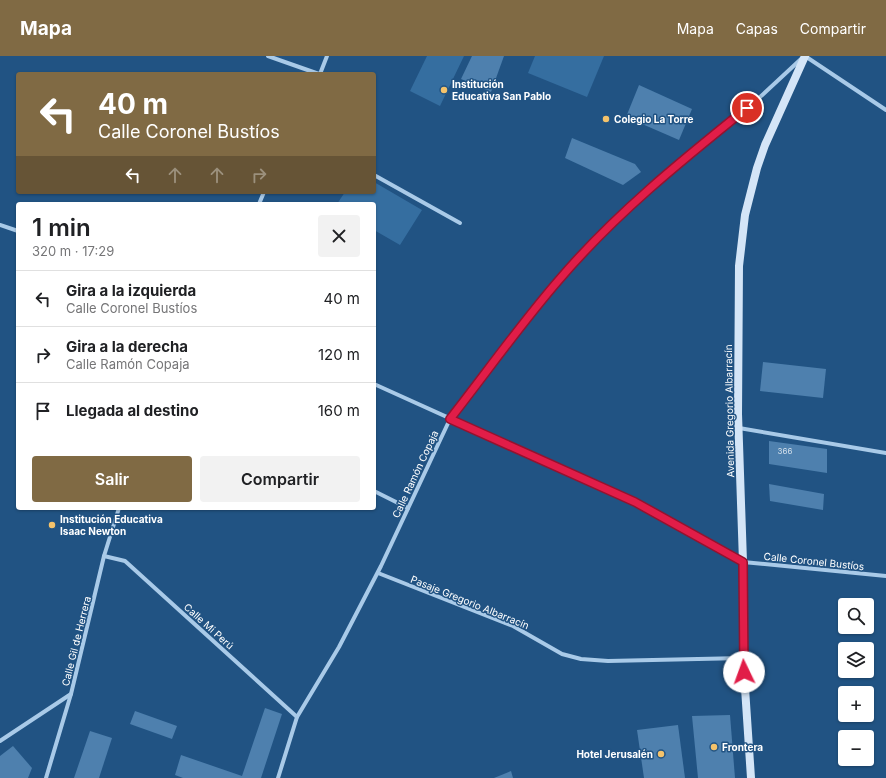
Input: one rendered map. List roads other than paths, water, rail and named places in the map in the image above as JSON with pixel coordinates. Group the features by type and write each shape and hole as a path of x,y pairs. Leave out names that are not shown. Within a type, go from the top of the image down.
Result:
{"street":[{"path":"268,56 314,72"},
{"path":"321,72 327,56"},
{"path":"805,56 886,110"},
{"name":"Calle Ramón Copaja","path":"278,778 297,717 338,647 378,573 450,419 558,280 608,228 666,173 759,98 805,56"},
{"name":"Avenida Gregorio Albarracín","path":"752,778 743,658 743,562 738,428 739,266 745,215 756,168 805,56"},
{"path":"376,176 460,223"},
{"path":"0,225 16,230"},
{"name":"Calle Coronel Bustíos","path":"376,385 635,502 743,562 886,576"},
{"path":"738,428 886,453"},
{"path":"376,492 408,508"},
{"name":"Calle Gil de Herrera","path":"46,778 71,694 104,556 118,510"},
{"name":"Calle Mi Perú","path":"104,556 125,561 297,717"},
{"name":"Pasaje Gregorio Albarracín","path":"378,573 513,626 562,654 582,659 608,662 743,658"},
{"path":"0,741 71,694"}],"place":[{"name":"Institución Educativa San Pablo","path":"444,90"},
{"name":"Colegio La Torre","path":"606,119"},
{"name":"Institución Educativa Isaac Newton","path":"52,525"},
{"name":"Frontera","path":"714,747"},
{"name":"Hotel Jerusalén","path":"661,754"}]}
